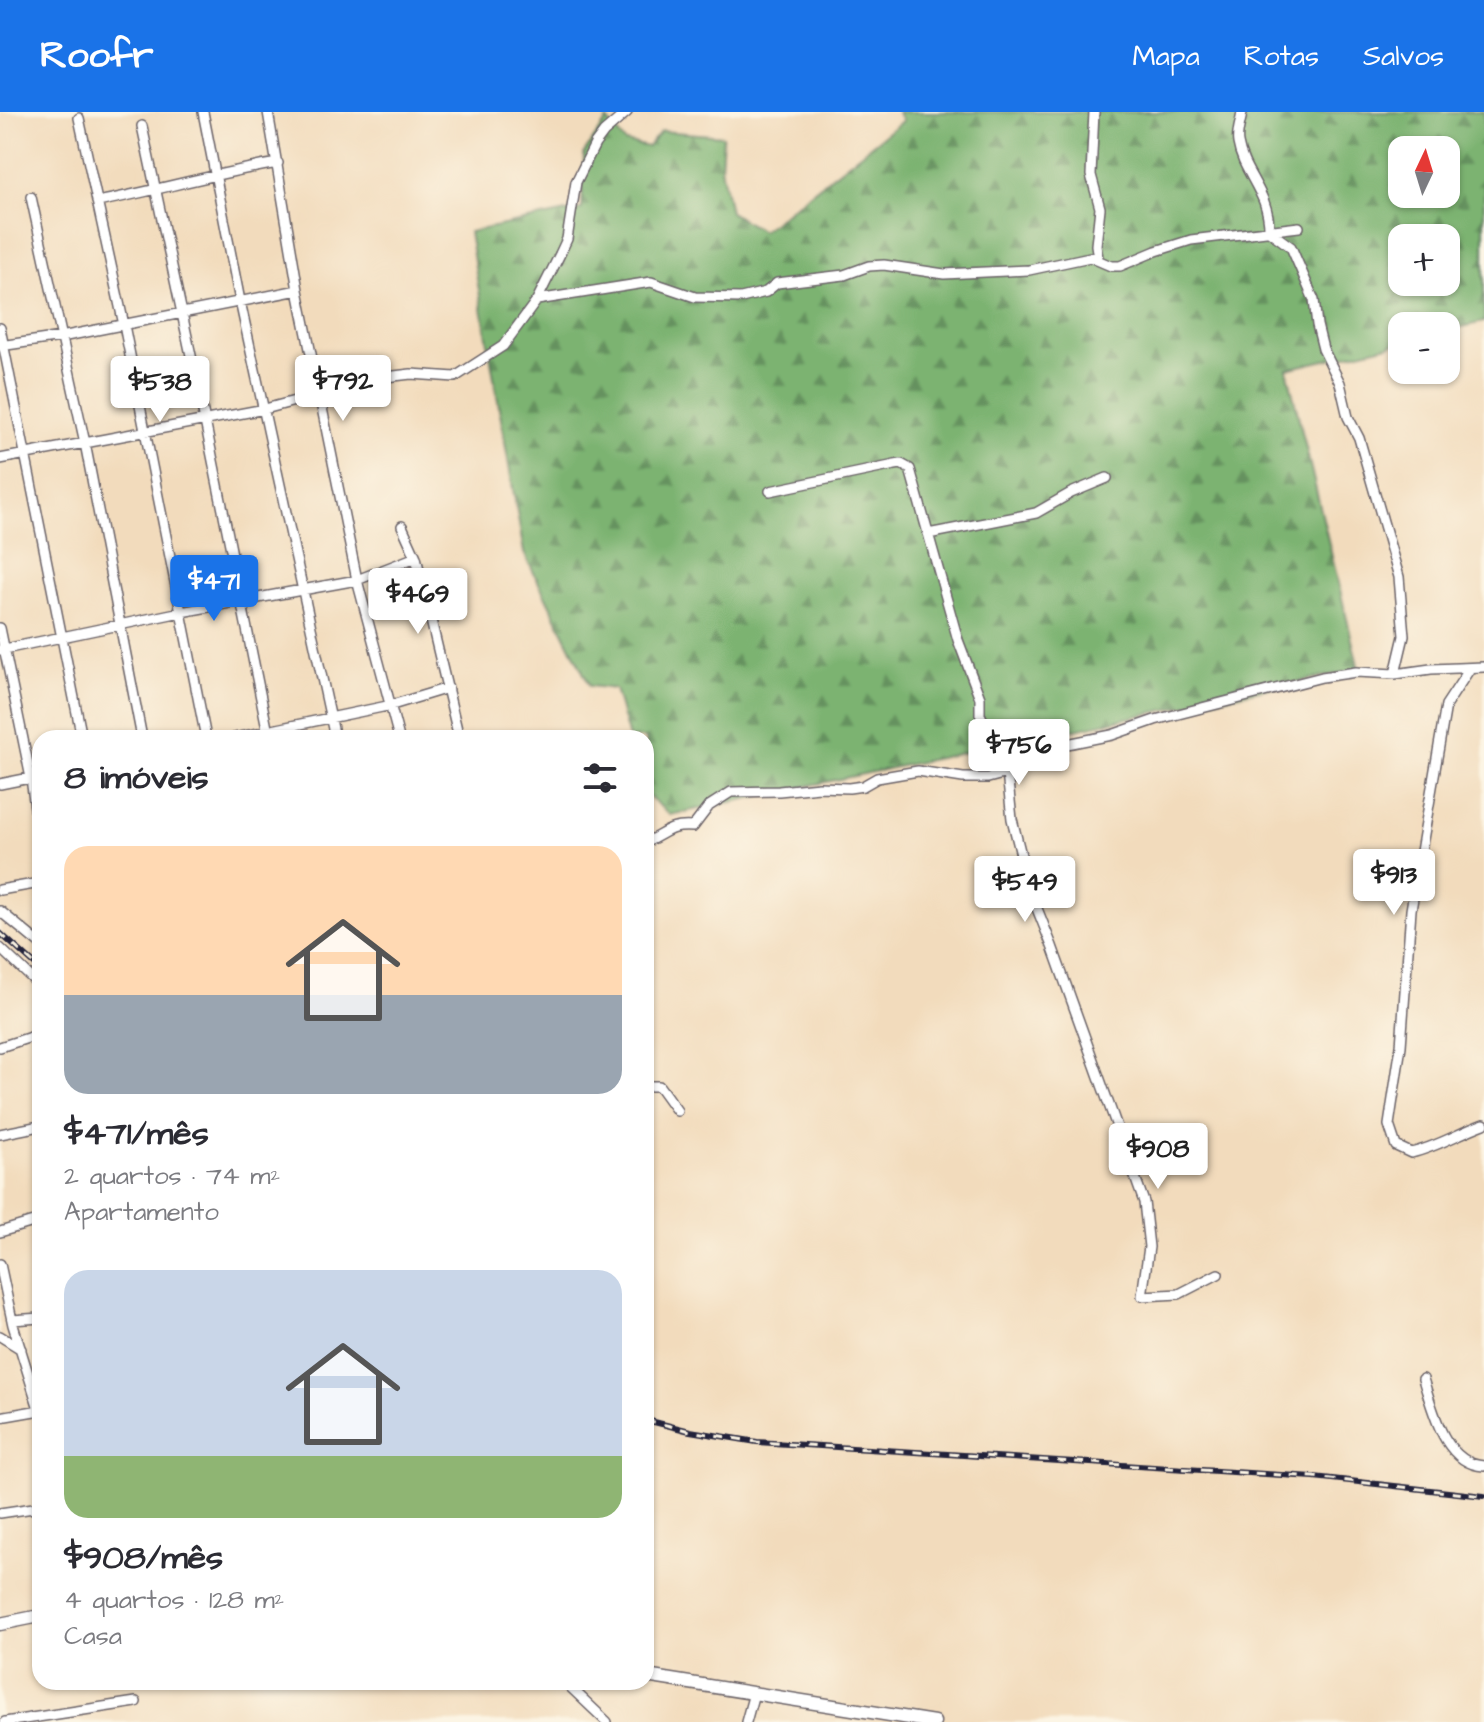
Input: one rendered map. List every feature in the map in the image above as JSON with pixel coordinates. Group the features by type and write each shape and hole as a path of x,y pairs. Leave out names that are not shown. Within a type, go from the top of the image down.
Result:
{"street":[{"path":"203,112 301,591 333,730"},
{"path":"268,112 298,290 357,580 397,730"},
{"path":"0,459 265,409 360,380 411,374 455,377 503,346 537,300 567,239 576,182 595,144 627,112"},
{"path":"1094,112 1091,175 1100,208 1096,245 1098,258"},
{"path":"1242,112 1238,146 1264,201 1269,215 1269,231"},
{"path":"79,118 124,325 204,730"},
{"path":"142,126 267,730"},
{"path":"97,202 278,163"},
{"path":"31,197 85,443 140,730"},
{"path":"537,300 651,282 695,297 741,298 766,292 777,283 844,275 869,266 884,265 944,274 1029,270 1081,258 1098,258 1111,266 1120,266 1191,240 1299,227"},
{"path":"1269,231 1291,247 1314,300 1323,349 1340,383 1348,417 1359,438 1399,577 1404,636 1395,674"},
{"path":"2,345 61,337 298,290"},
{"path":"0,328 80,730"},
{"path":"770,491 901,464 910,469 958,640 980,698 980,714 1007,773 1012,819 1030,891 1144,1202 1149,1247 1142,1296 1179,1294 1218,1274"},
{"path":"928,534 1036,513 1071,493 1107,478"},
{"path":"402,526 416,557 457,730"},
{"path":"2,650 181,612 357,580 416,557"},
{"path":"0,628 2,650 32,765"},
{"path":"654,839 666,829 693,827 709,806 740,790 849,788 863,786 877,778 918,771 963,778 988,778 1029,767 1062,745 1112,735 1155,720 1322,677 1356,672 1395,674 1484,667"},
{"path":"1469,670 1446,705 1437,750 1411,910 1401,1046 1389,1125 1396,1146 1411,1153 1428,1149 1484,1124"},
{"path":"285,730 330,717 392,705 448,688"},
{"path":"0,784 32,778"},
{"path":"0,890 32,884"},
{"path":"0,911 32,937"},
{"path":"2,953 32,979"},
{"path":"0,1047 32,1037"},
{"path":"654,1086 659,1086 677,1111"},
{"path":"0,1134 32,1128"},
{"path":"0,1232 32,1222"},
{"path":"0,1264 32,1385"},
{"path":"0,1329 13,1322 32,1319"},
{"path":"0,1336 21,1350"},
{"path":"1423,1379 1440,1430 1459,1456 1476,1466 1484,1466"},
{"path":"0,1417 32,1412"},
{"path":"0,1513 32,1508"},
{"path":"0,1624 32,1618"},
{"path":"654,1677 934,1722"},
{"path":"573,1690 607,1722"},
{"path":"746,1722 754,1693"},
{"path":"5,1722 136,1702"}],"green space":[{"path":"897,112 1484,112 1484,322 1460,328 1460,312 1388,312 1388,345 1287,369 1359,669 670,815 654,801 654,730 627,730 615,689 590,686 524,553 469,232 582,209 584,153 607,120 625,142 648,147 661,131 723,136 721,168 730,212 762,231 902,121"}],"railway":[{"path":"0,933 32,962"},
{"path":"654,1422 757,1442 1314,1477 1484,1496"}]}
